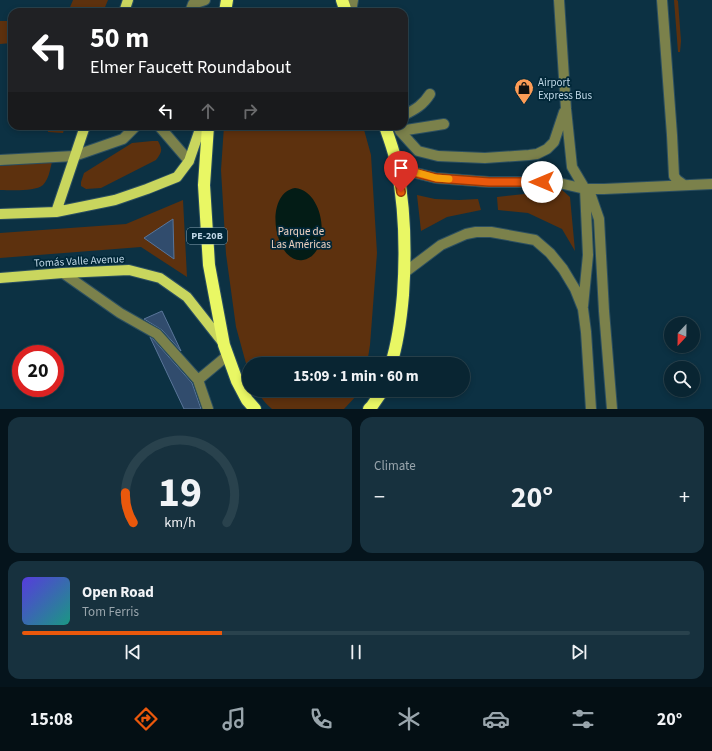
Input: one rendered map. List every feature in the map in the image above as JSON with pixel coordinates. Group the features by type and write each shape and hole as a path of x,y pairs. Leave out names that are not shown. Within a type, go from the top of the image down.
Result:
{"highway":[{"name":"PE-20B","path":"208,130 204,185 209,265 226,350 236,381 247,400 255,409"},
{"path":"386,130 397,165 404,219 404,273 401,313 393,357"},
{"path":"369,409 378,397"},
{"path":"380,409 382,397"}],"main road":[{"path":"56,212 84,130"},
{"path":"0,214 56,212 115,200 177,177 189,161 200,130"},
{"name":"Tomás Valle Avenue","path":"0,278 129,270 160,278 187,297 226,350"}],"lane":[{"path":"192,8 193,4 205,0"},
{"path":"559,0 566,109 572,167 591,196 599,219 604,311 612,409"},
{"path":"662,0 674,176 684,185"},
{"path":"408,113 417,109 430,94"},
{"path":"400,130 418,151 438,156 485,158 537,154 547,149 554,142 566,109"},
{"path":"408,128 444,124"},
{"path":"0,160 74,156 122,139 132,130"},
{"path":"162,130 189,161"},
{"path":"397,165 412,172 436,178 489,182 555,182 585,188 604,189 712,184"},
{"path":"585,188 588,254 583,309 591,409"},
{"path":"404,273 441,245 466,234 491,232 535,240 550,253 563,269 575,289 583,309"},
{"path":"63,273 120,313 156,334 198,380 208,409"},
{"path":"198,380 226,350"}],"green space":[{"path":"73,0 108,0 105,8 70,8"},
{"path":"674,0 678,1 681,41 680,52 678,52"},
{"path":"0,21 8,21 8,43 0,44"},
{"path":"48,130 64,130 63,133 48,132"},
{"name":"Parque de Las Américas","path":"224,130 364,130 371,155 377,253 368,357 244,357 236,327 226,254 221,170"},
{"path":"158,141 161,147 161,153 156,160 101,188 86,189 81,186 84,173 132,143"},
{"path":"52,162 47,180 43,185 34,189 0,190 0,166"},
{"path":"562,190 570,197 575,251 562,229 528,213 498,210 497,197"},
{"path":"417,195 435,199 478,199 481,210 447,217 421,231"},
{"path":"183,200 187,277 141,247 0,258 0,233 126,224"},
{"path":"261,397 355,397 344,409 272,409"}],"shaded area":[{"path":"295,188 305,192 313,200 319,211 322,223 318,247 312,256 303,260 293,259 285,252 279,241 276,228 278,202 285,193"}],"building":[{"path":"173,219 174,259 144,238"},
{"path":"162,311 181,351 162,330 144,319"},
{"path":"150,337 192,383 201,409 184,409"}],"slow traffic":[{"path":"415,172 436,178 449,179"}],"place":[{"name":"Airport Express Bus","path":"524,105"}],"route":[{"path":"401,192 397,165 412,172 436,178 489,182 542,182"}]}
